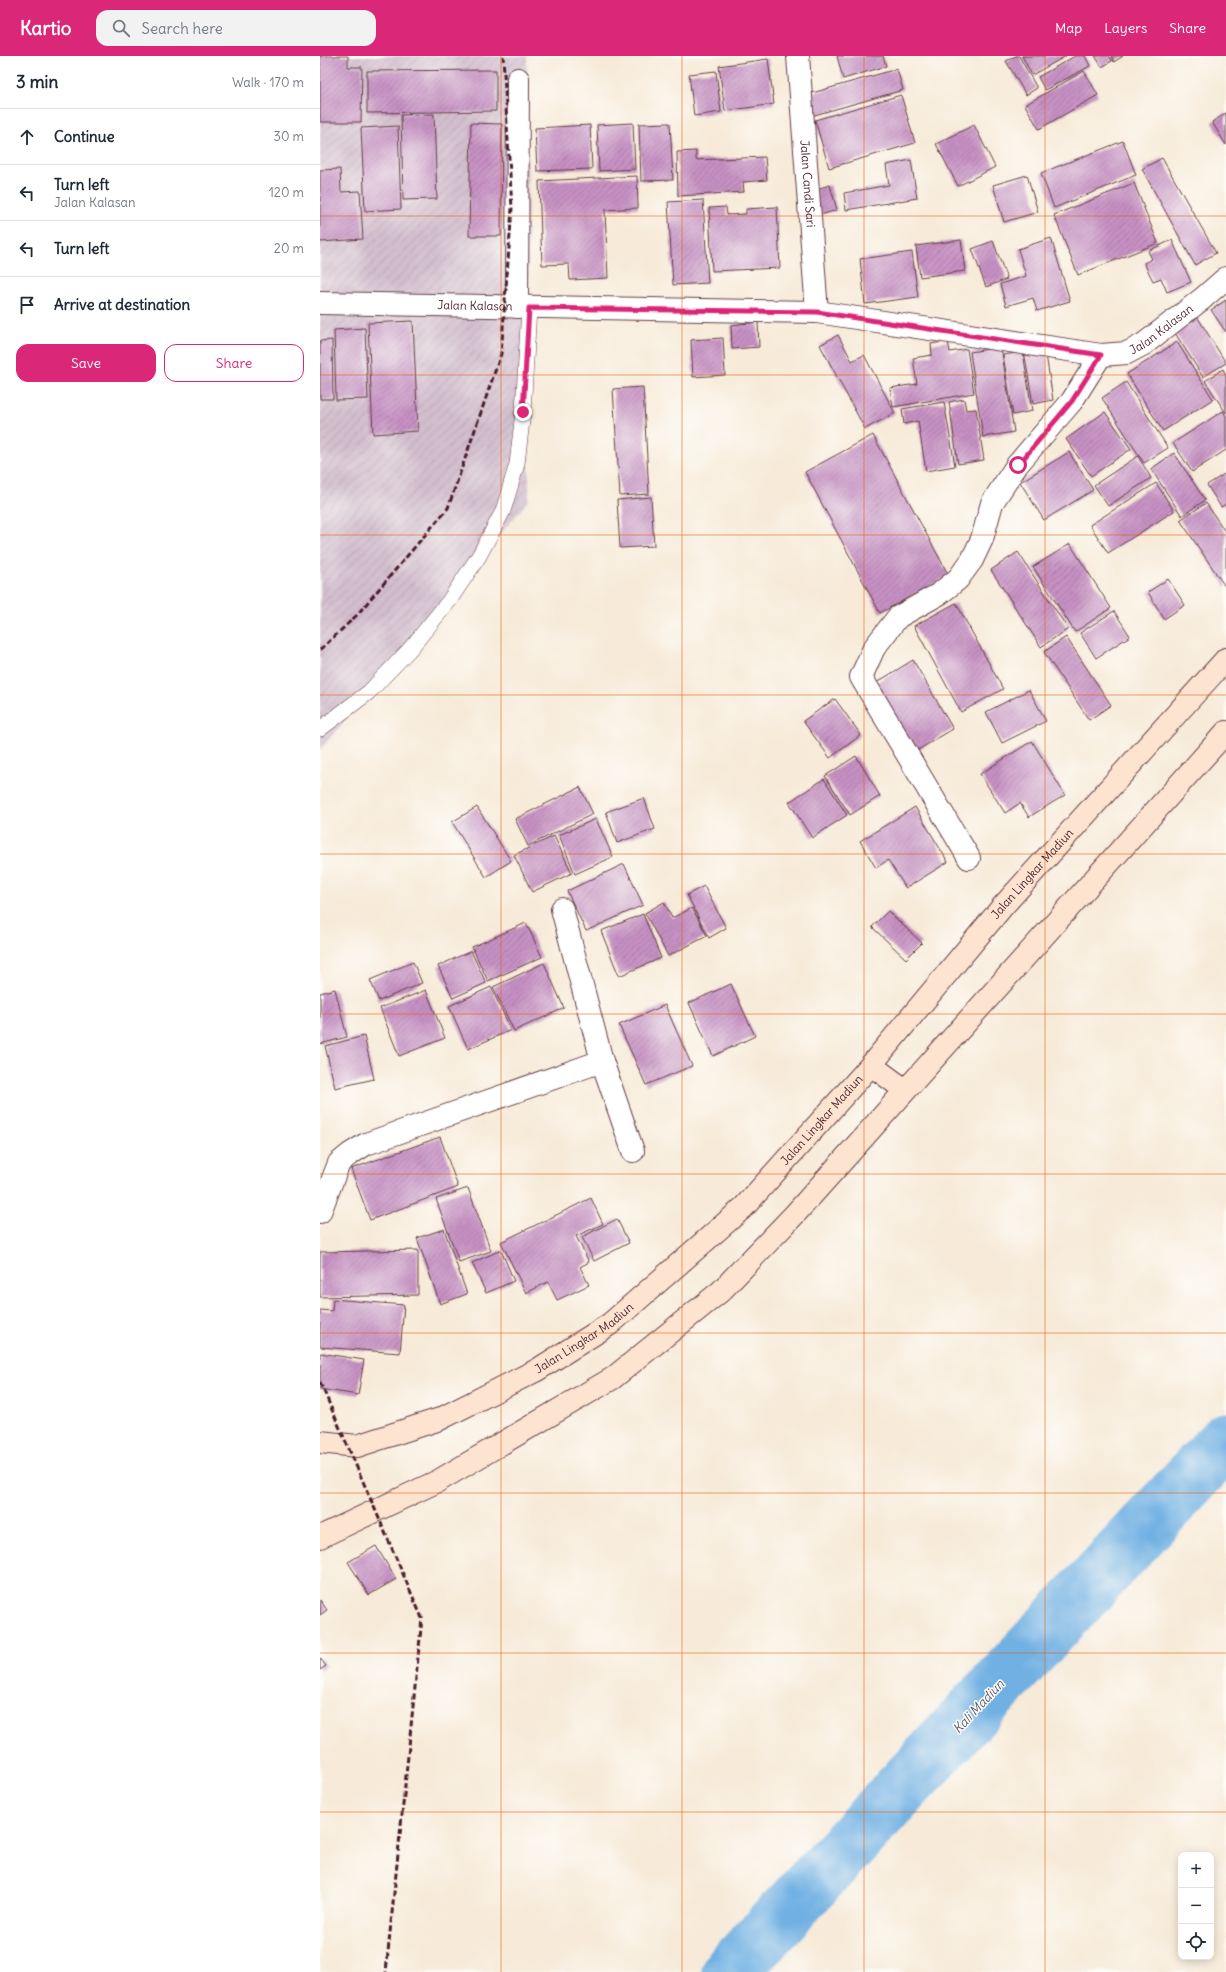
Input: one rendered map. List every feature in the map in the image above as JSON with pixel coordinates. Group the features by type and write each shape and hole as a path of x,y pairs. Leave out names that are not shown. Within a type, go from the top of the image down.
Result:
{"main road":[{"name":"Jalan Lingkar Madiun","path":"320,1442 357,1446 440,1419 538,1370 610,1324 744,1207 871,1066 1004,906 1226,659"},
{"path":"320,1537 438,1481 613,1378 721,1291 795,1214 1226,732"},
{"path":"871,1066 905,1090"}],"street":[{"name":"Jalan Candi Sari","path":"798,56 817,312"},
{"path":"518,79 523,307"},
{"name":"Jalan Kalasan","path":"320,303 817,312 1101,355 1127,353 1144,344 1202,299 1226,278"},
{"path":"970,858 861,678 874,648 898,617 939,594 958,579 972,560 982,539 992,503 1018,465 1072,401 1101,355"},
{"path":"562,909 602,1061 633,1151"},
{"path":"320,1212 339,1163 366,1144 602,1061"}],"lane":[{"path":"320,729 369,692 410,648 449,601 479,556 503,511 517,464 523,412 523,307"}],"shaded area":[{"path":"320,56 527,56 529,500 320,750"}],"building":[{"path":"320,56 348,56 348,67 362,67 361,122 320,122"},
{"path":"837,56 883,56 886,66 843,79"},
{"path":"1019,56 1037,88 1026,95 1006,61"},
{"path":"1022,56 1066,56 1032,75"},
{"path":"1075,56 1085,56 1090,66 1045,90 1038,77"},
{"path":"1095,56 1109,56 1112,61 1102,67"},
{"path":"1111,56 1123,56 1114,62"},
{"path":"768,59 774,104 725,111 719,66"},
{"path":"897,69 903,90 811,116 805,95"},
{"path":"496,70 496,111 367,113 367,71"},
{"path":"716,71 721,112 694,116 689,74"},
{"path":"1084,71 1098,95 1039,129 1025,105"},
{"path":"901,95 915,143 829,168 815,120"},
{"path":"1226,113 1226,145 1212,122"},
{"path":"434,114 437,199 403,200 401,115"},
{"path":"471,123 502,124 501,236 469,236"},
{"path":"633,123 635,169 599,171 597,125"},
{"path":"670,123 673,180 641,181 639,124"},
{"path":"590,125 592,169 537,171 535,128"},
{"path":"974,125 995,167 958,186 936,144"},
{"path":"398,126 401,209 365,211 361,128"},
{"path":"1123,141 1136,175 1054,208 1041,173"},
{"path":"696,151 696,160 765,157 767,180 743,182 744,192 678,196 677,152"},
{"path":"1162,158 1216,253 1195,265 1142,169"},
{"path":"911,160 917,198 846,210 844,193 889,185 886,165"},
{"path":"340,169 341,192 360,191 363,239 320,242 320,170"},
{"path":"1027,175 1038,212 1004,222 993,185"},
{"path":"637,176 638,208 605,210 608,278 570,280 569,264 542,265 539,181"},
{"path":"1134,183 1158,243 1078,275 1054,215"},
{"path":"830,185 837,210 817,216 809,191"},
{"path":"703,200 708,283 673,285 668,202"},
{"path":"726,207 727,215 746,214 746,209 777,207 780,268 712,271 709,208"},
{"path":"1051,238 1070,301 1037,311 1033,298 1006,306 1000,284 1026,276 1018,249"},
{"path":"961,240 965,271 920,277 916,246"},
{"path":"1172,240 1191,282 1167,292 1161,278 1153,281 1144,263 1152,259 1148,251"},
{"path":"993,241 1007,279 986,287 972,249"},
{"path":"912,252 918,297 865,304 860,259"},
{"path":"1226,300 1226,332 1211,310"},
{"path":"1198,318 1226,363 1203,377 1175,333"},
{"path":"413,321 418,431 373,434 368,323"},
{"path":"758,322 759,347 732,349 731,325"},
{"path":"365,328 368,399 336,400 334,330"},
{"path":"838,335 852,361 864,355 895,413 865,429 820,345"},
{"path":"723,338 725,375 693,377 691,340"},
{"path":"332,340 333,399 320,399 320,341"},
{"path":"948,341 950,352 967,349 974,393 893,407 890,388 917,384 913,358 932,355 931,344"},
{"path":"1177,342 1213,399 1163,431 1127,374"},
{"path":"1001,347 1014,432 983,437 970,352"},
{"path":"1045,348 1053,400 1033,404 1024,351"},
{"path":"1023,352 1032,411 1013,415 1003,355"},
{"path":"1223,369 1226,375 1226,413 1205,381"},
{"path":"1126,382 1168,448 1144,463 1102,398"},
{"path":"643,387 649,494 620,496 613,389"},
{"path":"964,399 966,410 976,409 984,460 958,464 949,402"},
{"path":"944,402 955,466 926,471 918,421 904,424 902,409"},
{"path":"1223,411 1226,416 1226,450 1192,472 1173,443"},
{"path":"1105,412 1131,449 1091,476 1066,439"},
{"path":"873,435 949,576 880,613 805,472"},
{"path":"1069,452 1093,490 1044,520 1020,482"},
{"path":"1174,453 1205,500 1182,516 1151,469"},
{"path":"1138,456 1151,478 1108,506 1094,485"},
{"path":"1226,473 1226,504 1221,507 1207,485"},
{"path":"1156,483 1174,511 1108,553 1090,525"},
{"path":"651,497 654,546 620,548 617,500"},
{"path":"1206,503 1226,533 1226,588 1180,520"},
{"path":"1070,544 1111,608 1075,632 1033,567"},
{"path":"1018,552 1068,629 1041,647 991,570"},
{"path":"1168,579 1185,605 1164,619 1148,592"},
{"path":"956,603 1003,689 961,712 914,626"},
{"path":"1114,611 1130,636 1096,658 1080,633"},
{"path":"1066,637 1111,705 1089,720 1044,652"},
{"path":"913,660 953,729 911,754 871,686"},
{"path":"1029,690 1046,721 1002,743 986,712"},
{"path":"835,699 861,735 830,758 803,721"},
{"path":"1032,741 1065,795 1029,817 1020,803 1005,813 980,774"},
{"path":"856,756 880,796 850,815 825,776"},
{"path":"824,779 847,815 812,838 789,802"},
{"path":"580,787 593,814 528,846 515,819"},
{"path":"644,798 655,829 617,843 606,812"},
{"path":"477,807 511,861 486,877 452,822"},
{"path":"915,807 948,862 906,888 888,860 876,868 860,841"},
{"path":"596,819 613,857 575,874 559,835"},
{"path":"554,836 572,873 532,892 514,855"},
{"path":"624,864 643,905 586,931 567,891"},
{"path":"704,886 726,928 709,938 687,895"},
{"path":"664,902 672,918 692,908 707,936 668,956 645,913"},
{"path":"888,911 922,943 906,959 872,927"},
{"path":"643,914 661,958 619,976 601,931"},
{"path":"526,923 542,957 488,981 472,947"},
{"path":"471,951 486,983 453,998 438,966"},
{"path":"413,962 422,983 379,1001 370,980"},
{"path":"544,963 564,1008 514,1031 493,987"},
{"path":"731,984 755,1036 713,1056 689,1003"},
{"path":"491,987 511,1030 468,1049 449,1006"},
{"path":"335,989 347,1037 320,1044 320,993"},
{"path":"426,990 445,1038 399,1056 380,1008"},
{"path":"665,1005 692,1066 646,1085 619,1025"},
{"path":"364,1036 374,1079 335,1088 325,1046"},
{"path":"440,1137 458,1187 370,1220 351,1169"},
{"path":"468,1188 491,1251 459,1262 436,1199"},
{"path":"591,1198 603,1224 576,1236 589,1262 580,1267 589,1285 557,1300 548,1282 526,1293 501,1242"},
{"path":"617,1219 629,1243 594,1261 582,1237"},
{"path":"444,1229 467,1294 440,1304 417,1238"},
{"path":"418,1250 418,1295 320,1297 320,1252"},
{"path":"501,1250 514,1281 486,1293 472,1263"},
{"path":"333,1299 404,1305 400,1353 320,1347 320,1310 332,1311"},
{"path":"320,1353 364,1360 358,1395 320,1389"},
{"path":"376,1546 396,1579 369,1595 348,1562"},
{"path":"320,1600 327,1610 320,1615"},
{"path":"320,1658 326,1666 320,1670"}],"waterway":[{"name":"Kali Madiun","path":"730,1972 1226,1441"}],"railway":[{"path":"320,650 356,616 448,508 501,354 512,208 503,56"},
{"path":"320,1382 422,1618 386,1972"}],"route":[{"path":"523,412 529,308 817,312 1101,355 1072,401 1018,465"}]}
